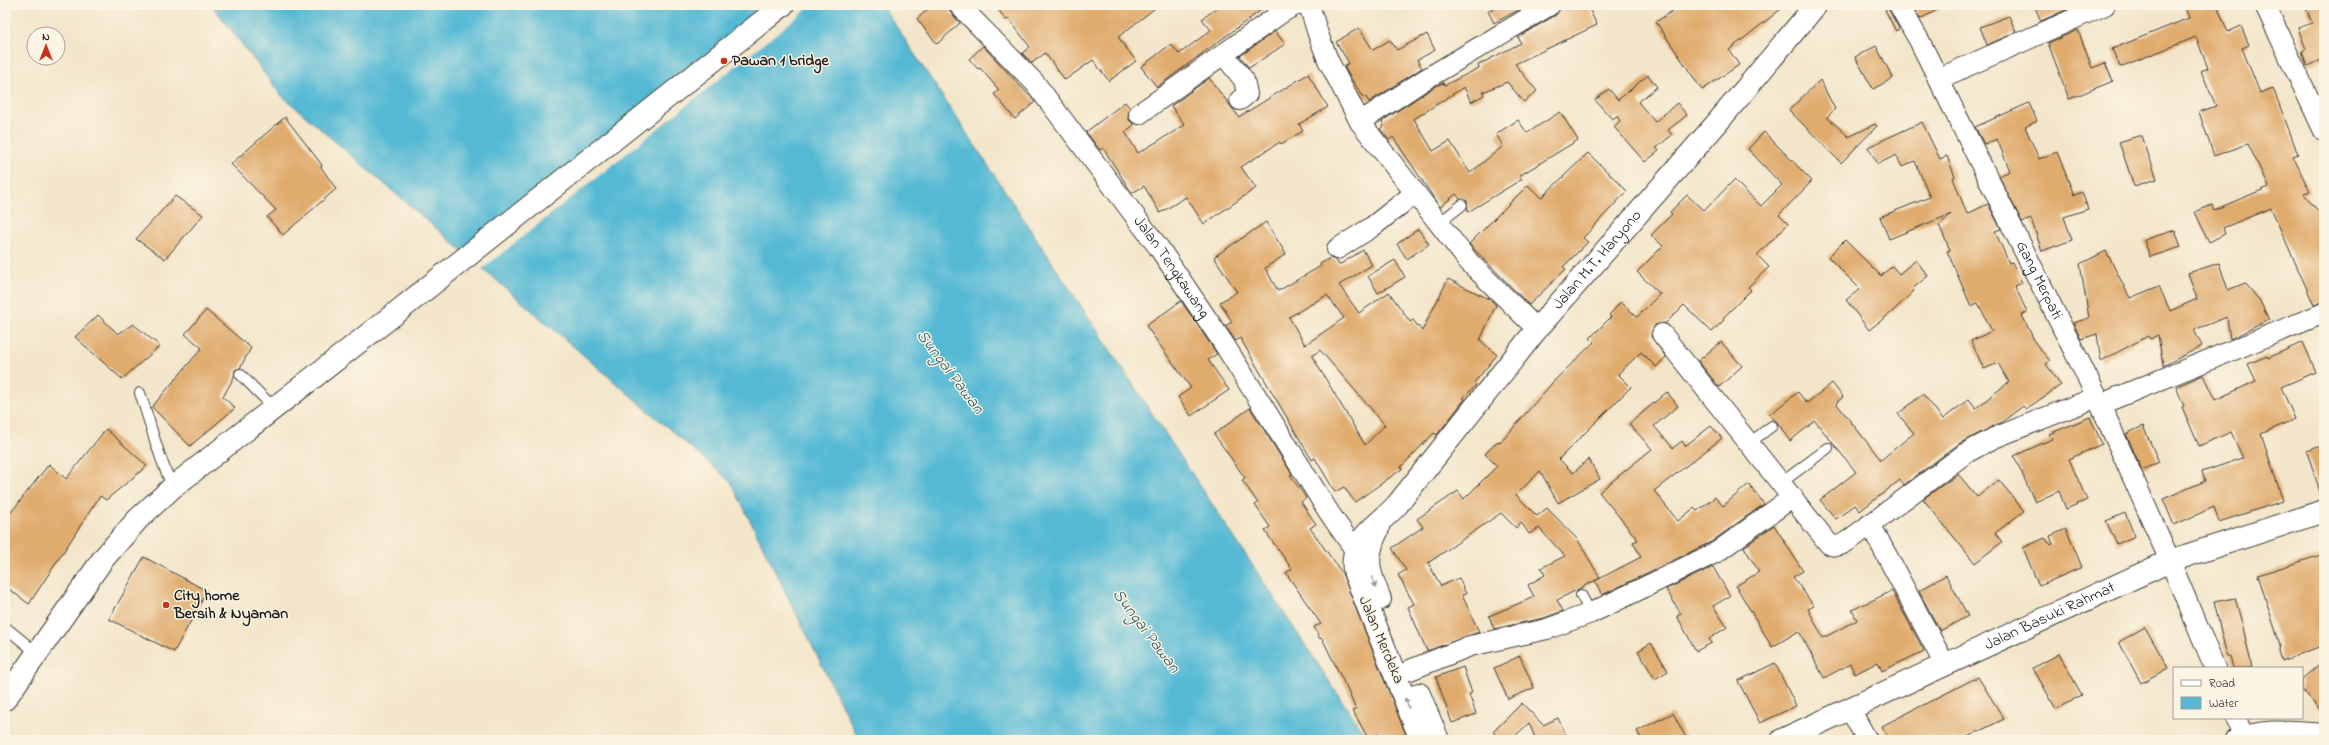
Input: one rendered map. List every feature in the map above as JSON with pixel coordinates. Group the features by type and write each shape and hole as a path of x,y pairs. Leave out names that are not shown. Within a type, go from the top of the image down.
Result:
{"main road":[{"path":"5,698 103,559 138,519 173,487 392,316 783,5"},
{"name":"Jalan M.T. Haryono","path":"1362,545 1444,448 1537,329 1717,123 1816,5"},
{"name":"Jalan Basuki Rahmat","path":"1782,740 2170,561 2324,511"},
{"name":"Jalan Merdeka","path":"1362,545 1368,559 1370,572 1438,740"},
{"name":"Jalan Merdeka","path":"1362,545 1352,560 1355,574 1421,740"}],"street":[{"name":"Jalan Tengkawang","path":"959,5 1036,83 1150,236 1222,341 1330,514 1362,545"},
{"path":"1139,114 1224,56 1278,16 1296,5"},
{"path":"1309,5 1328,60 1360,122 1468,262 1537,329"},
{"path":"1360,122 1430,77 1550,5"},
{"name":"Gang Merpati","path":"1899,5 1938,79 2099,400 2215,667"},
{"path":"1938,79 2104,5"},
{"path":"2265,5 2324,132"},
{"path":"1224,56 1246,83 1247,94 1240,100"},
{"path":"1337,248 1372,227 1415,193"},
{"path":"1662,334 1748,444 1787,490 1831,546 1842,545 1966,453 1994,438 2099,400 2324,313"},
{"path":"1410,670 1470,646 1546,629 1591,613 1717,552 1787,490"},
{"path":"1870,524 1945,665"},
{"path":"1850,709 1867,740"},
{"path":"2236,719 2239,738 2282,731 2324,734"}],"lane":[{"path":"1438,224 1462,205"},
{"path":"240,374 274,408"},
{"path":"140,393 163,466 173,487"},
{"path":"1748,444 1772,426"},
{"path":"1787,490 1828,448"},
{"path":"1582,595 1591,613"},
{"path":"5,626 37,652"}],"water":[{"name":"Sungai Pawan","path":"212,5 882,5 1368,740 859,740 731,482 281,95"}],"pier":[{"path":"772,5 812,5 481,270 462,253"}],"building":[{"path":"932,5 948,5 951,13 960,23 937,44 917,19"},
{"path":"995,5 1159,5 1118,37 1136,61 1109,81 1093,60 1065,80 1045,53 1032,63 1022,53 1030,47 1009,19 1006,20"},
{"path":"1221,5 1268,5 1157,87 1141,67 1171,44 1179,54 1211,30 1202,19"},
{"path":"1498,5 1528,5 1494,23 1488,11"},
{"path":"1561,5 1587,5 1597,25 1515,64 1537,91 1524,102 1507,82 1483,92 1484,95 1471,102 1464,87 1414,119 1433,151 1450,141 1470,173 1503,146 1496,134 1518,120 1527,133 1560,112 1578,140 1519,176 1522,179 1468,212 1467,201 1460,199 1456,194 1440,207 1393,137 1389,140 1380,129 1384,126 1382,121 1434,87 1443,83 1445,85 1479,68 1478,65 1521,43 1518,37 1556,15"},
{"path":"1681,5 1786,5 1729,50 1739,65 1702,90 1656,22"},
{"path":"1912,5 1947,5 1920,19"},
{"path":"2034,5 2069,5 2070,8 2041,21"},
{"path":"2184,5 2217,5 2228,32 2241,26 2249,45 2242,48 2260,93 2273,88 2298,154 2293,156 2310,192 2304,194 2324,218 2324,302 2314,305 2271,208 2223,228 2225,234 2209,242 2195,212 2212,205 2214,210 2269,187 2248,144 2214,156 2199,112 2216,106 2201,71 2208,68 2196,37 2120,67 2112,49 2189,18"},
{"path":"2305,5 2324,5 2324,59 2307,66 2302,51 2306,49 2298,28 2312,23"},
{"path":"1888,8 1899,29 1896,31 1885,10"},
{"path":"2009,16 2016,32 1987,45 1980,27"},
{"path":"1359,28 1373,50 1390,40 1397,50 1427,34 1435,50 1417,60 1422,68 1369,102 1366,97 1364,98 1351,79 1344,66 1349,63 1336,42"},
{"path":"2078,30 2092,68 2105,63 2113,81 2069,99 2048,43"},
{"path":"1275,31 1285,44 1249,68 1240,56"},
{"path":"983,46 1035,102 1015,119 994,94 999,90 980,68 978,69 969,59"},
{"path":"1876,46 1893,78 1873,89 1855,57"},
{"path":"1308,74 1328,107 1299,124 1303,131 1281,144 1280,142 1241,167 1256,188 1204,224 1186,197 1160,213 1144,186 1132,193 1103,148 1100,150 1086,132 1125,102 1130,108 1128,115 1129,120 1134,125 1125,132 1138,153 1185,125 1171,106 1209,78 1239,117"},
{"path":"1648,75 1657,87 1638,102 1655,122 1677,103 1687,115 1668,130 1672,135 1656,148 1659,151 1645,162 1614,127 1620,121 1617,116 1612,119 1595,100 1609,89 1618,100"},
{"path":"1820,80 1835,109 1827,117 1849,137 1875,124 1877,126 1841,163 1789,110"},
{"path":"2029,103 2037,121 2025,127 2039,159 2057,152 2074,195 2082,192 2088,209 2064,217 2072,240 2042,251 2031,219 2022,222 1999,176 2010,171 1997,139 1984,144 1975,127"},
{"path":"285,117 322,165 321,167 336,189 283,235 267,217 276,210 231,164"},
{"path":"1922,122 1940,159 1947,156 1955,177 1953,178 1967,214 1988,204 2001,229 1995,231 2009,263 2012,262 2022,283 2015,286 2027,312 2022,315 2036,344 2050,361 2046,364 2061,385 2026,409 2023,406 2002,422 1960,443 1904,485 1900,480 1860,511 1855,505 1836,519 1820,500 1856,472 1815,421 1790,441 1777,422 1769,415 1798,392 1807,403 1832,383 1843,397 1836,403 1881,460 1914,433 1898,414 1923,394 1943,419 1969,399 1976,408 2009,382 1998,363 1984,369 1971,341 1992,331 1978,303 1971,306 1947,251 1950,250 1939,225 1951,214 1889,239 1880,217 1930,197 1915,161 1902,167 1896,155 1878,164 1868,147"},
{"path":"1764,132 1812,181 1779,215 1788,224 1757,255 1769,267 1748,287 1751,290 1723,318 1724,320 1712,332 1684,305 1666,323 1655,325 1651,336 1666,357 1656,367 1641,352 1618,374 1631,387 1559,459 1573,473 1589,459 1600,479 1558,503 1540,471 1516,495 1537,516 1547,508 1578,540 1600,578 1557,600 1563,611 1544,618 1494,629 1489,616 1534,597 1528,585 1545,575 1541,568 1565,556 1539,528 1529,534 1521,522 1516,528 1501,513 1428,563 1441,586 1459,578 1466,594 1462,595 1479,632 1427,651 1408,607 1414,604 1398,575 1406,570 1392,548 1423,527 1417,519 1458,491 1464,499 1497,466 1485,454 1498,441 1500,443 1553,382 1594,342 1590,338 1611,317 1609,315 1621,302 1637,317 1660,294 1637,272 1663,246 1651,235 1672,214 1670,212 1687,195 1704,211 1734,180 1761,206 1782,185 1748,149"},
{"path":"2142,136 2157,179 2134,186 2119,142"},
{"path":"1588,153 1627,191 1583,238 1588,242 1563,267 1566,269 1529,305 1469,244 1528,185 1541,198"},
{"path":"175,196 203,215 165,259 136,239"},
{"path":"1266,222 1286,254 1265,268 1278,291 1321,266 1320,264 1330,258 1336,260 1339,265 1363,250 1372,265 1339,285 1359,313 1389,292 1410,322 1413,320 1422,331 1448,279 1491,300 1496,305 1480,340 1497,355 1474,383 1476,385 1463,398 1465,399 1437,435 1434,433 1401,467 1402,469 1355,502 1344,487 1335,492 1315,458 1312,460 1240,338 1236,341 1225,326 1232,322 1220,302 1237,292 1214,257","holes":["1327,295 1344,318 1305,345 1289,317","1320,350 1385,425 1365,445 1312,356"]},
{"path":"1418,229 1429,244 1407,259 1397,244"},
{"path":"2175,230 2181,247 2150,257 2144,240"},
{"path":"1845,240 1881,276 1892,266 1899,274 1916,260 1928,276 1912,289 1914,291 1892,312 1869,330 1846,300 1860,289 1828,257"},
{"path":"2106,251 2130,298 2159,286 2170,311 2197,299 2188,273 2219,263 2228,290 2245,283 2260,301 2269,320 2230,339 2227,317 2194,330 2202,346 2163,366 2158,335 2150,339 2148,336 2101,361 2097,334 2081,339 2073,323 2089,318 2080,264"},
{"path":"1395,260 1405,277 1378,293 1368,276"},
{"path":"1181,301 1217,354 1208,360 1229,390 1191,416 1178,397 1191,388 1146,326"},
{"path":"206,310 251,348 240,368 235,370 234,377 223,397 235,408 190,446 152,407 202,348 185,334"},
{"path":"98,315 118,334 133,324 160,346 122,379 75,337"},
{"path":"1721,342 1742,366 1719,387 1698,361"},
{"path":"2303,342 2316,372 2281,387 2295,419 2261,434 2283,501 2219,522 2214,507 2174,525 2163,499 2205,481 2202,472 2243,458 2231,432 2199,446 2182,407 2184,406 2176,387 2203,375 2215,400 2256,381 2248,364 2267,356 2268,358"},
{"path":"1667,392 1678,406 1654,426 1673,448 1682,441 1685,446 1711,426 1722,438 1654,491 1678,521 1694,508 1697,511 1715,497 1723,506 1749,484 1764,504 1711,542 1602,595 1595,581 1641,557 1633,542 1638,540 1599,492 1652,449 1629,424"},
{"path":"1250,408 1292,474 1290,475 1306,498 1301,502 1316,524 1310,528 1342,573 1408,740 1380,740 1378,734 1368,738 1353,711 1356,710 1348,691 1322,638 1320,639 1314,627 1321,624 1286,573 1292,569 1265,531 1270,527 1255,505 1258,503 1242,480 1245,478 1214,434"},
{"path":"2090,417 2102,444 2069,459 2087,500 2066,509 2059,491 2035,502 2014,456 2052,439 2049,434"},
{"path":"2143,426 2159,462 2142,470 2126,434"},
{"path":"106,429 147,466 106,500 100,496 29,604 5,586 5,520 49,464 66,479"},
{"path":"2324,445 2324,494 2321,495 2307,451"},
{"path":"1958,474 1977,497 1999,480 2024,511 1995,533 2002,542 1975,563 1923,499"},
{"path":"2125,513 2135,536 2117,544 2106,521"},
{"path":"1774,525 1803,571 1793,577 1814,606 1808,609 1823,638 1857,620 1852,610 1892,591 1924,651 1882,671 1878,662 1855,674 1850,664 1824,678 1799,631 1772,647 1736,586 1759,572 1744,547"},
{"path":"2066,529 2082,567 2039,586 2023,548 2045,538 2051,545 2053,544 2050,536"},
{"path":"2324,554 2324,645 2282,661 2279,651 2280,645 2258,575"},
{"path":"144,557 207,591 174,652 109,619"},
{"path":"1713,567 1730,596 1713,606 1727,627 1709,639 1712,643 1696,651 1677,616 1681,614 1666,589"},
{"path":"1946,575 1968,616 1940,631 1919,591"},
{"path":"2235,598 2252,667 2233,667 2230,656 2227,656 2214,602"},
{"path":"2145,627 2168,668 2141,683 2119,642"},
{"path":"1651,643 1668,671 1655,679 1638,651"},
{"path":"2059,654 2082,695 2056,709 2033,668"},
{"path":"1520,656 1534,688 1508,699 1494,668"},
{"path":"2324,660 2324,714 2303,691 2303,678"},
{"path":"1775,663 1796,706 1760,723 1738,681"},
{"path":"1463,667 1472,693 1469,694 1476,714 1452,723 1436,677"},
{"path":"1978,677 2004,719 1961,740 1889,740 1882,726"},
{"path":"1522,703 1543,725 1558,718 1568,740 1536,740 1529,723 1511,740 1501,740 1493,732"},
{"path":"1673,713 1687,740 1642,740 1637,731"}],"place":[{"name":"Pawan 1 bridge","path":"724,61"},
{"name":"City home Bersih & Nyaman","path":"166,605"}]}
